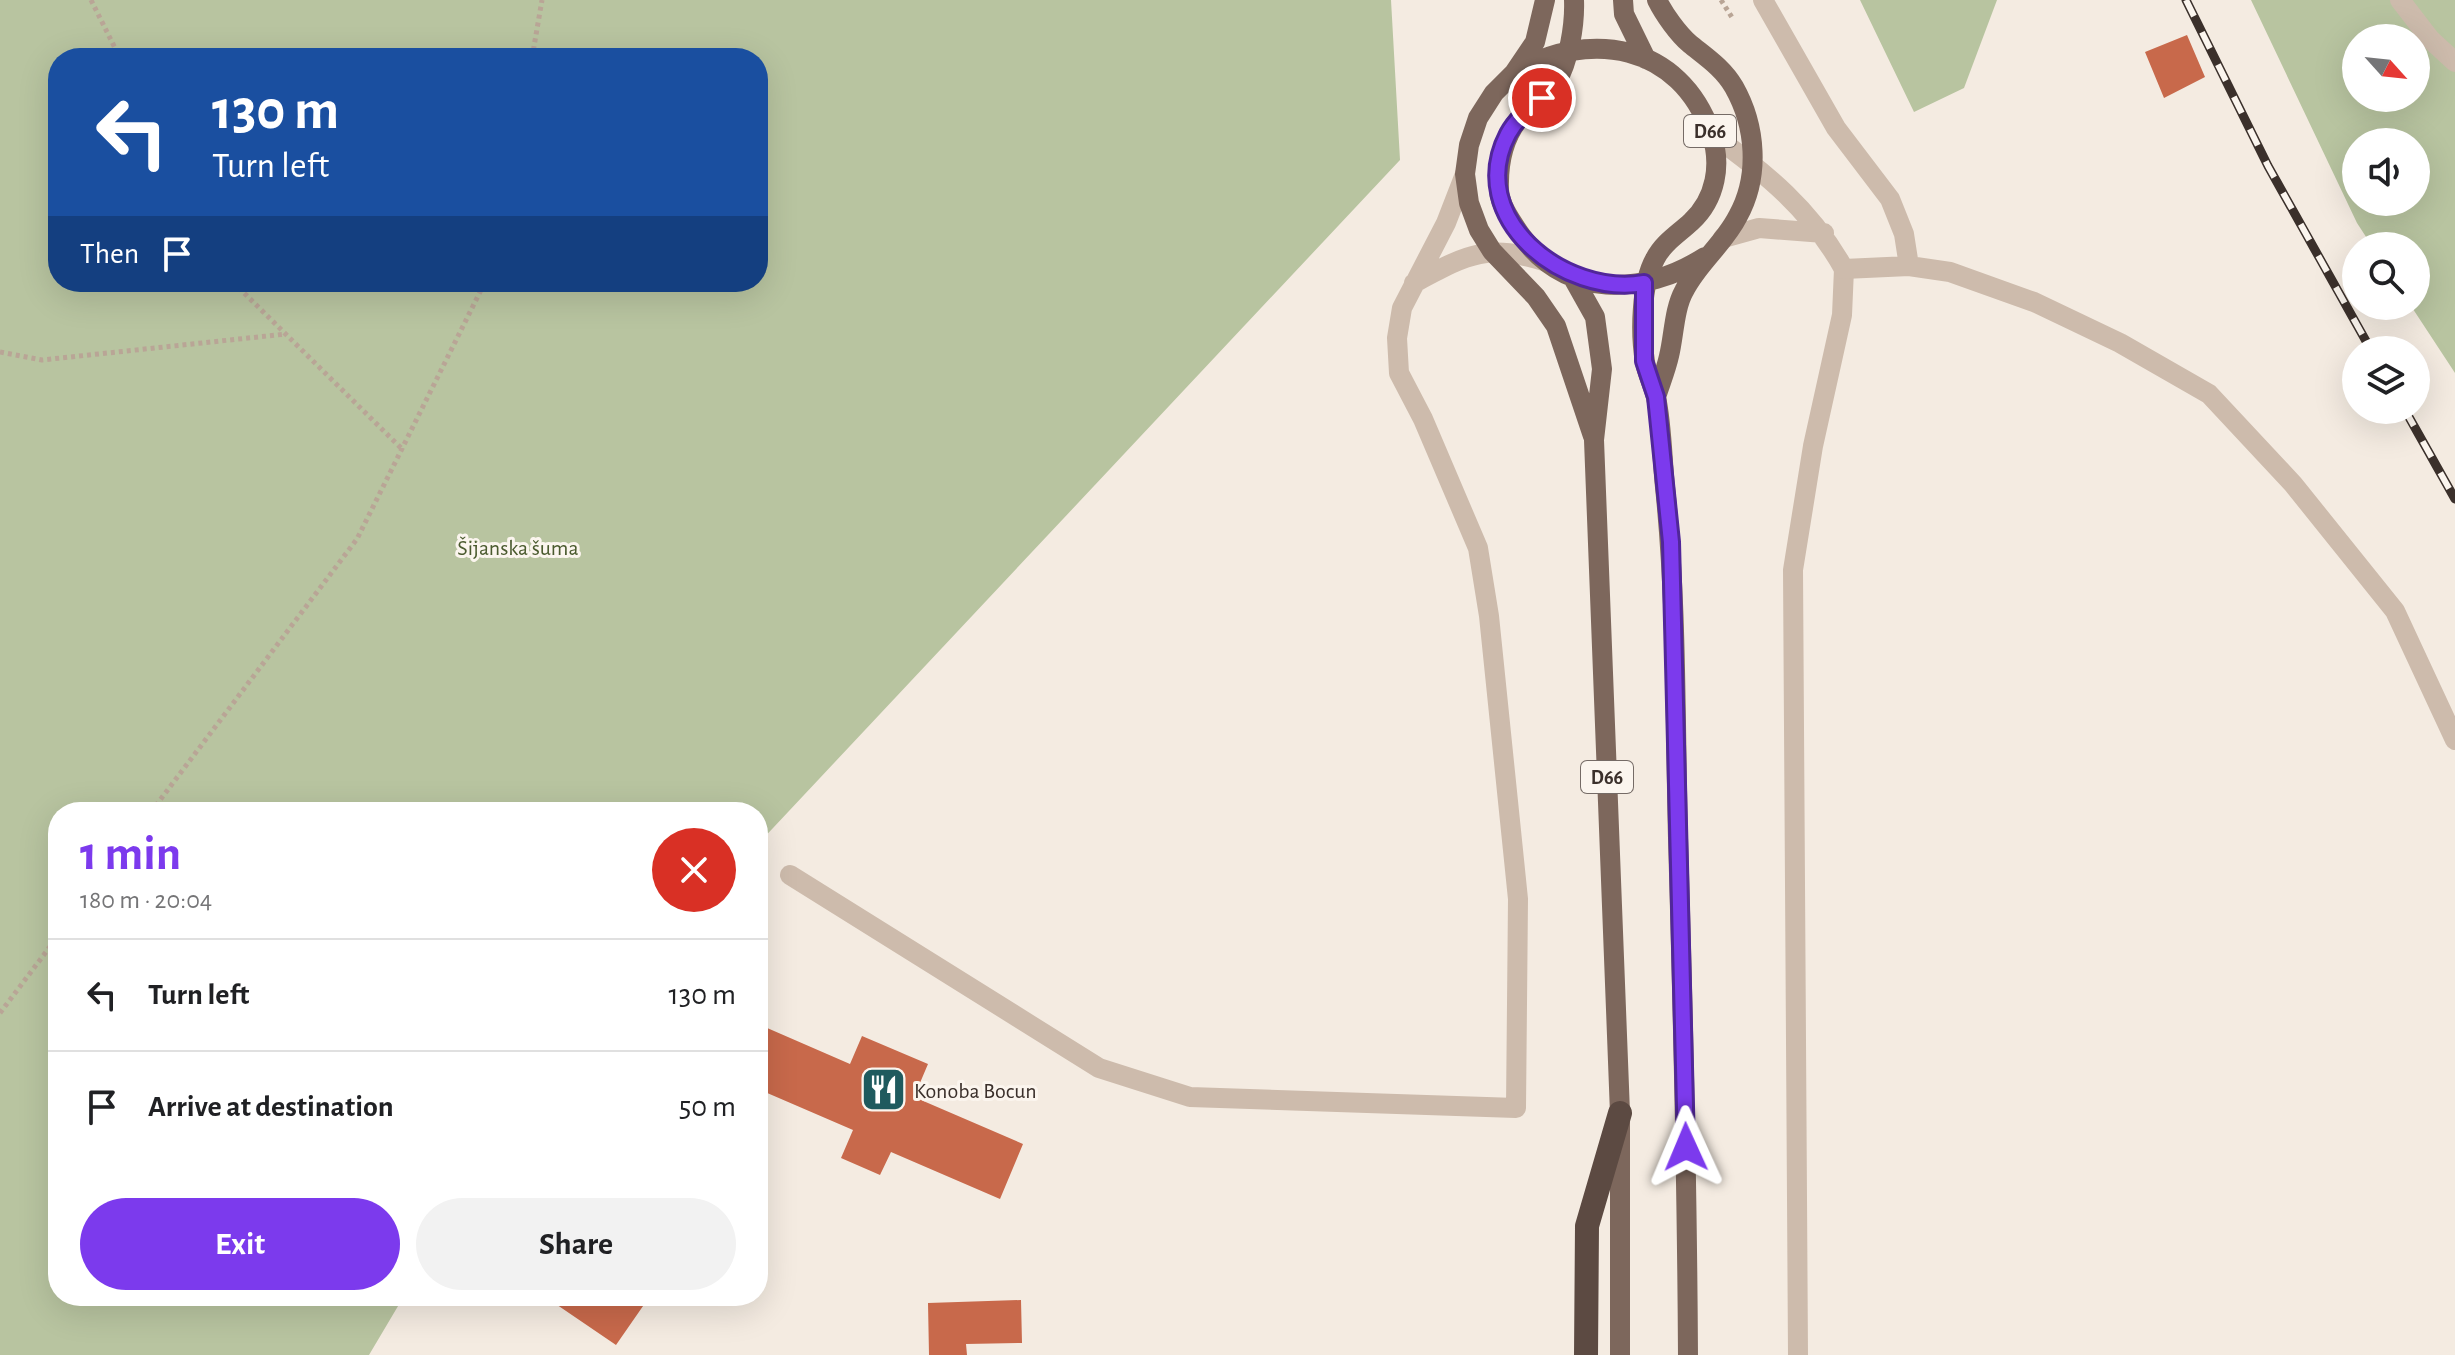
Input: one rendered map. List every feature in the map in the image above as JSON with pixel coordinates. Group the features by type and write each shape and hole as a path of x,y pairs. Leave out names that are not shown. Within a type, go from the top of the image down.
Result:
{"highway":[{"path":"1586,1355 1587,1226 1620,1113"}],"main road":[{"name":"D66","path":"1545,0 1535,42 1478,118 1469,145 1465,174 1469,203 1479,230 1492,251 1536,297 1556,326 1594,440"},
{"name":"D66","path":"1574,0 1568,49 1557,82 1508,134 1499,162 1499,195 1511,220 1527,243 1547,262 1572,276 1599,283 1627,286 1644,283 1680,272 1705,257"},
{"name":"D66","path":"1623,0 1624,14 1646,59"},
{"name":"D66","path":"1656,397 1668,360 1682,294 1705,257 1738,216 1748,191 1752,165 1752,138 1746,112 1732,84 1712,60 1687,42 1657,0"},
{"name":"D66","path":"1514,73 1539,58 1568,49 1597,47 1622,50 1646,59 1668,72 1687,90 1711,134 1717,160 1713,188 1706,205 1656,257 1644,283 1644,361 1656,397 1671,542 1687,1179 1688,1355"},
{"name":"D66","path":"1572,276 1595,317 1602,369 1594,440 1620,1113 1620,1355"}],"street":[{"path":"1763,0 1836,128 1890,199 1904,234 1909,266"},
{"path":"2400,0 2430,39 2455,62"},
{"path":"1711,134 1782,189 1824,233 1844,269 1842,315 1813,446 1793,570 1798,1355"},
{"path":"790,875 1099,1068 1190,1097 1516,1108 1518,899 1489,616 1478,548 1430,434 1399,373 1397,338 1402,308 1446,223 1465,174"},
{"path":"1723,238 1759,228 1824,233"},
{"path":"1414,283 1460,258 1492,251 1516,252 1547,262"},
{"path":"1844,269 1909,266 1950,272 2034,302 2120,343 2209,394 2293,484 2395,611 2455,740"}],"path":[{"path":"91,0 115,48"},
{"path":"534,48 542,0"},
{"path":"243,292 402,449"},
{"path":"159,802 357,539 480,292"},
{"path":"0,352 42,360 286,334"},
{"path":"0,1013 48,949"}],"green space":[{"name":"Šijanska šuma","path":"0,0 1391,0 1400,160 768,833 768,802 48,802 48,1306 398,1306 369,1355 0,1355"},
{"path":"1860,0 1997,0 1964,88 1914,112"},
{"path":"2251,0 2455,0 2455,373 2420,320 2430,320 2430,232 2363,232 2354,216 2430,216 2430,128 2342,128 2342,191"}],"building":[{"path":"2187,35 2205,77 2164,98 2145,52"},
{"path":"768,1028 850,1064 862,1036 928,1064 914,1097 1023,1144 1000,1199 891,1152 880,1175 841,1158 853,1130 768,1093"},
{"path":"1021,1300 1022,1343 966,1344 967,1355 929,1355 928,1303"},
{"path":"559,1306 643,1306 616,1345"}],"railway":[{"path":"2186,0 2268,166 2363,336"},
{"path":"2413,424 2455,499"}],"place":[{"name":"Konoba Bocun","path":"883,1090"}],"route":[{"path":"1542,98 1524,113 1508,134 1499,162 1499,195 1511,220 1527,243 1547,262 1572,276 1627,286 1644,283 1644,361 1656,397 1671,542 1686,1147"}]}
